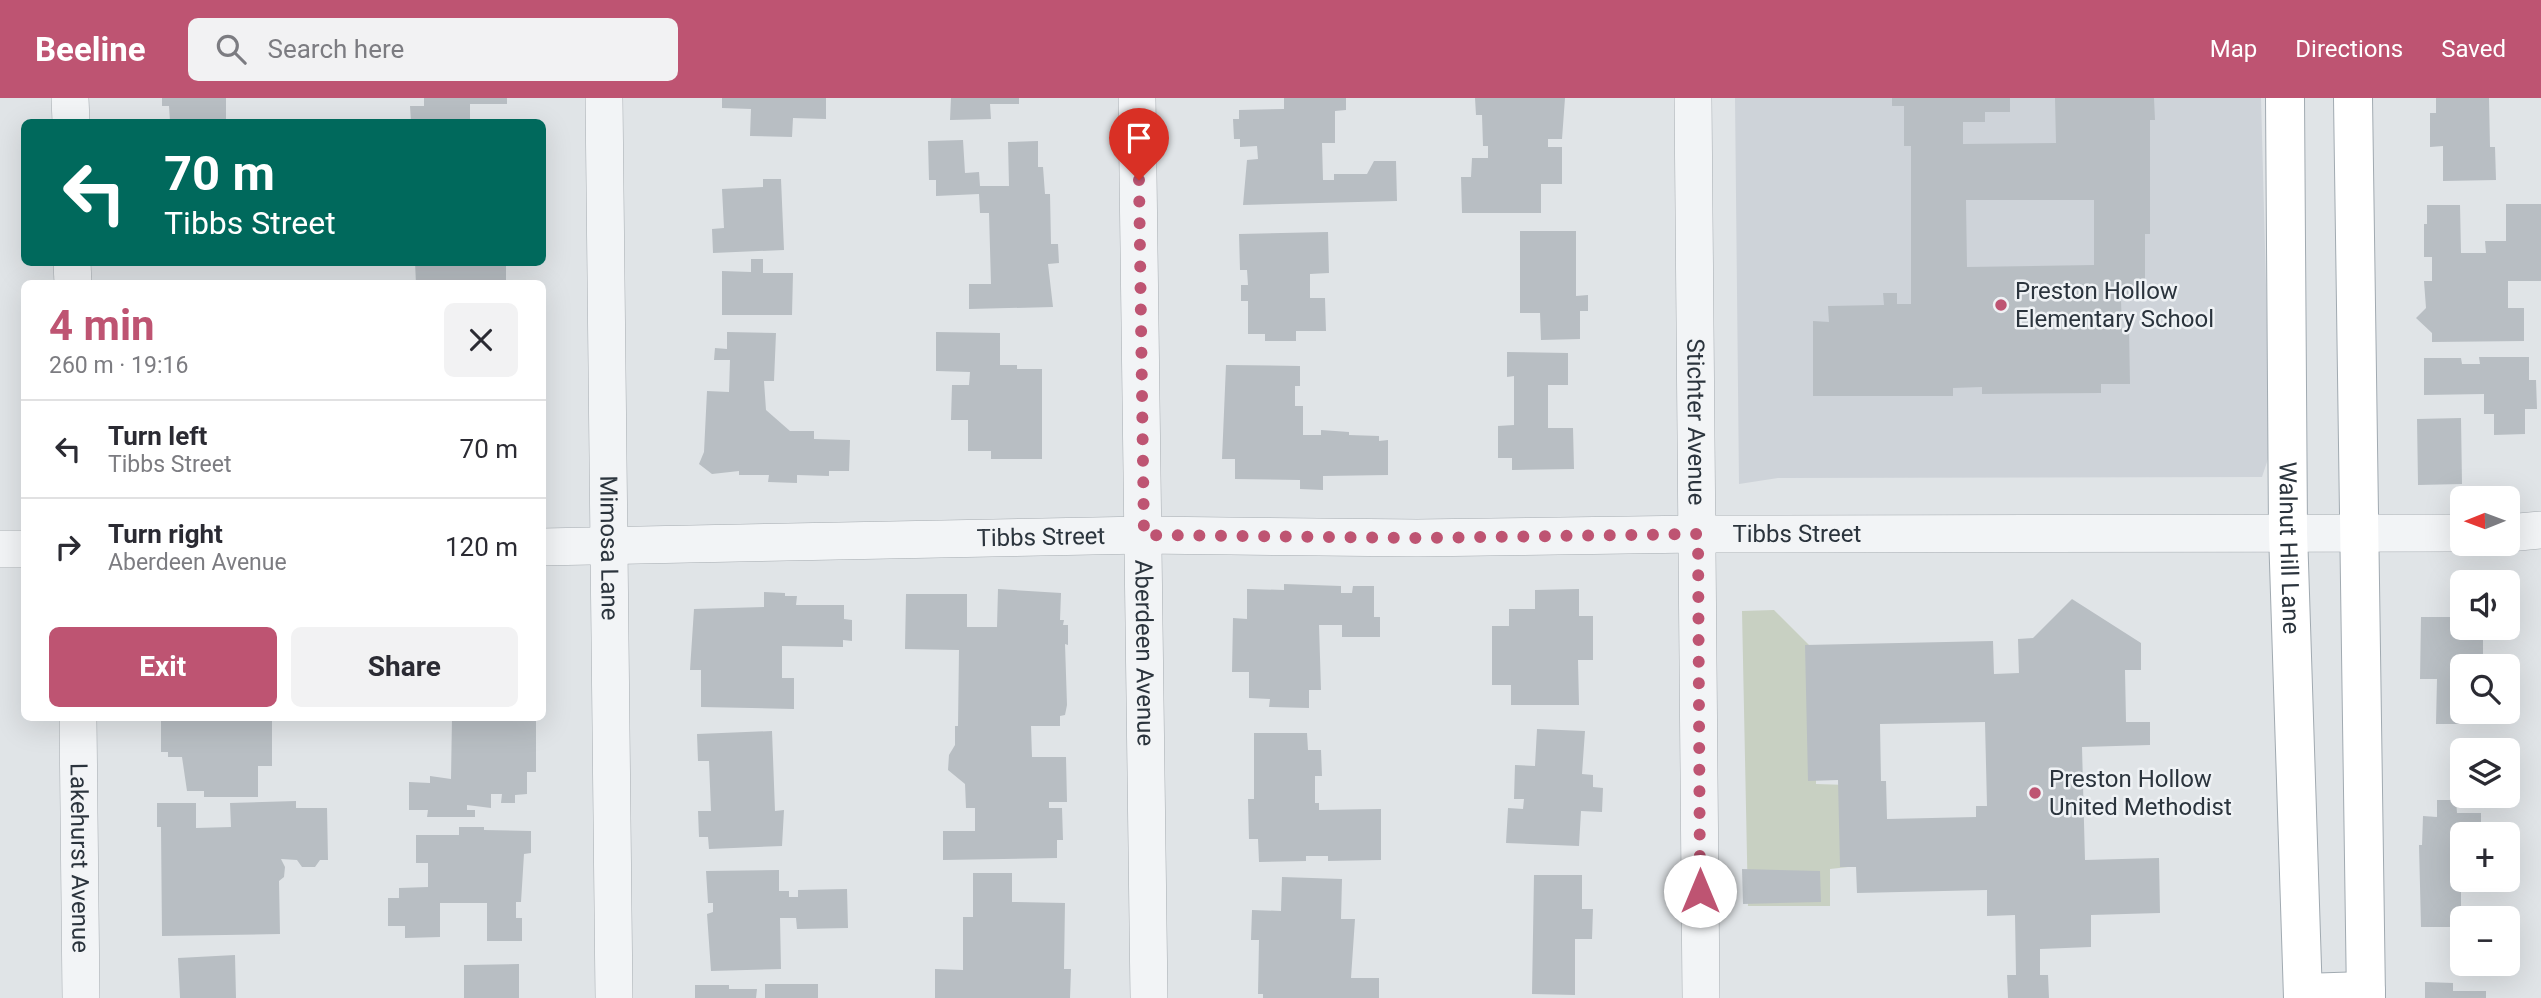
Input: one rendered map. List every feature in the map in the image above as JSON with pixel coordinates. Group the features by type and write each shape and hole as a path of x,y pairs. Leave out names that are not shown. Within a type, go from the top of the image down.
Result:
{"main road":[{"name":"Walnut Hill Lane","path":"2285,98 2288,532 2303,995"},
{"path":"2303,995 2366,994 2353,98"}],"street":[{"path":"70,98 71,119"},
{"name":"Mimosa Lane","path":"604,98 614,998"},
{"name":"Aberdeen Avenue","path":"1137,98 1149,998"},
{"name":"Stichter Avenue","path":"1693,98 1701,998"},
{"path":"2520,532 2541,530"},
{"name":"Tibbs Street","path":"546,547 1144,535 1417,538 1698,534 2450,533"},
{"path":"0,549 21,548"},
{"name":"Lakehurst Avenue","path":"78,721 81,998"}],"shaded area":[{"name":"Preston Hollow Elementary School","path":"1735,98 2261,98 2270,436 2268,459 2262,477 1778,478 1739,484"},
{"path":"1774,610 1810,646 1816,727 1816,784 1847,785 1848,867 1830,869 1830,906 1748,906 1742,611"}],"building":[{"path":"162,98 226,98 226,119 170,119 169,106 162,106"},
{"path":"424,98 507,98 507,104 470,104 470,119 411,119 410,106 424,106"},
{"path":"722,98 826,98 826,119 793,118 792,137 750,136 751,109 722,108"},
{"path":"951,98 1019,98 1019,104 990,104 991,119 950,120"},
{"path":"1284,98 1346,98 1346,110 1335,111 1335,143 1322,143 1323,180 1334,180 1334,174 1367,174 1374,161 1396,161 1397,201 1243,205 1247,160 1258,159 1257,146 1240,147 1240,139 1234,139 1233,119 1239,119 1239,110 1284,109"},
{"path":"1475,98 1565,98 1562,139 1548,139 1548,147 1562,147 1562,184 1541,184 1541,213 1462,213 1461,177 1471,177 1472,158 1488,158 1488,146 1483,146 1482,115 1476,115"},
{"path":"1892,98 2010,98 2010,112 1985,112 1985,122 1963,122 1963,144 2056,143 2055,98 2154,98 2155,120 2150,120 2150,234 2145,234 2145,300 2121,300 2122,329 2129,329 2130,384 2101,384 2101,393 1982,394 1982,387 1953,388 1953,396 1813,396 1813,321 1829,322 1828,306 1884,305 1883,293 1897,293 1897,304 1911,304 1911,146 1904,146 1904,106 1892,106","holes":["1966,200 2094,200 2094,265 1967,267"]},
{"path":"2436,98 2489,98 2490,147 2495,147 2496,180 2443,181 2443,146 2430,147 2430,113 2436,113"},
{"path":"963,140 965,173 979,172 980,186 1009,186 1008,142 1038,141 1038,167 1043,167 1045,194 1050,194 1051,244 1058,244 1059,263 1048,264 1053,307 969,309 969,284 991,284 989,213 980,213 979,194 936,196 936,180 929,180 928,141"},
{"path":"763,179 781,179 784,250 713,253 712,229 724,228 722,189 763,187"},
{"path":"2506,204 2541,204 2541,281 2508,281 2508,308 2524,308 2524,341 2432,342 2432,333 2416,318 2426,308 2424,281 2432,281 2432,257 2424,257 2427,205 2460,205 2461,253 2486,253 2485,241 2506,241"},
{"path":"1520,231 1576,231 1576,296 1588,295 1588,311 1580,311 1580,339 1541,340 1540,313 1520,313"},
{"path":"1328,232 1329,273 1310,274 1310,298 1325,298 1326,331 1296,331 1296,341 1265,341 1265,334 1248,334 1248,301 1241,301 1241,285 1248,285 1247,270 1240,270 1239,234"},
{"path":"751,259 763,259 763,273 793,273 792,315 722,315 722,271 751,272"},
{"path":"415,266 506,266 506,280 416,280"},
{"path":"727,332 776,333 774,381 764,381 766,410 790,431 814,431 814,439 850,440 849,471 829,471 829,476 797,475 797,483 768,482 769,475 739,475 739,471 712,474 699,464 704,452 707,391 729,392 730,360 714,360 715,348 727,349"},
{"path":"936,332 1000,333 1000,365 1017,365 1017,369 1042,369 1042,459 991,459 991,451 968,451 968,420 951,420 952,385 969,385 970,372 936,371"},
{"path":"1507,352 1568,353 1568,385 1548,385 1548,428 1573,428 1574,469 1512,470 1512,458 1498,458 1498,426 1514,425 1514,376 1507,377"},
{"path":"2479,357 2529,357 2529,380 2536,380 2537,409 2525,409 2525,434 2494,435 2494,414 2484,414 2484,394 2424,395 2424,358 2461,358 2462,364 2480,364"},
{"path":"1226,365 1300,366 1300,386 1295,386 1295,406 1303,406 1303,435 1321,435 1321,430 1379,436 1379,441 1388,440 1388,475 1323,476 1323,490 1300,489 1300,480 1235,479 1235,459 1222,459"},
{"path":"2461,418 2462,484 2418,485 2417,419"},
{"path":"1284,584 1341,586 1341,593 1352,593 1353,586 1374,586 1374,617 1380,617 1380,637 1342,637 1342,625 1319,625 1321,690 1309,690 1309,708 1269,707 1270,699 1249,698 1249,672 1232,672 1233,618 1247,619 1247,589 1284,590"},
{"path":"998,589 1061,593 1060,620 1064,620 1063,625 1068,625 1068,645 1065,644 1065,715 1060,716 1060,726 1031,726 1032,757 1066,757 1067,802 1049,802 1049,808 1062,808 1063,840 1057,840 1057,858 943,860 943,831 975,831 975,808 966,808 965,784 948,770 949,755 955,745 955,726 958,726 959,650 905,649 906,594 967,594 967,627 997,627"},
{"path":"1579,589 1579,616 1593,616 1593,660 1578,660 1579,705 1511,705 1511,685 1492,685 1492,626 1509,626 1509,609 1535,609 1535,590"},
{"path":"764,592 797,596 796,605 844,605 844,619 852,620 852,641 843,640 843,647 782,646 782,678 794,678 794,709 701,707 701,670 690,670 694,609 764,607"},
{"name":"Preston Hollow United Methodist","path":"2072,599 2141,643 2141,670 2125,670 2126,722 2150,722 2150,745 2082,747 2085,860 2159,858 2160,913 2091,915 2091,947 2040,949 2040,975 2048,975 2049,998 2008,998 2007,975 2016,975 2015,915 1987,916 1987,890 1857,893 1856,867 1840,867 1838,780 1808,781 1805,645 1993,641 1994,674 2019,673 2018,639 2033,638","holes":["1985,722 1987,806 1976,806 1976,817 1887,819 1886,781 1881,781 1880,724"]},
{"path":"2421,617 2450,617 2450,640 2483,640 2483,654 2450,654 2450,724 2436,724 2437,679 2420,679"},
{"path":"161,721 272,721 272,766 258,766 258,797 204,797 204,791 187,791 182,757 168,757 168,752 161,752"},
{"path":"452,721 536,721 536,772 527,772 527,794 515,795 515,803 501,803 502,794 491,794 491,808 467,805 467,810 475,810 475,817 427,817 428,810 409,810 409,782 430,783 430,776 451,779"},
{"path":"1537,729 1585,731 1582,774 1593,775 1593,787 1603,788 1602,812 1581,811 1579,846 1506,843 1508,808 1523,809 1524,799 1514,799 1515,765 1535,766"},
{"path":"772,731 775,811 784,810 782,846 709,849 708,837 699,837 698,811 711,811 709,761 698,761 697,734"},
{"path":"1254,733 1307,733 1308,750 1321,750 1322,776 1315,776 1315,803 1319,803 1319,810 1381,809 1381,860 1328,861 1328,856 1306,856 1306,861 1259,862 1258,839 1249,839 1248,799 1254,799"},
{"path":"2437,800 2450,800 2450,808 2457,808 2457,813 2481,813 2481,822 2450,822 2450,892 2461,892 2461,906 2450,906 2450,927 2421,927 2419,845 2422,845 2423,816 2437,817"},
{"path":"296,801 296,808 327,808 328,860 320,860 315,867 302,867 297,860 281,859 285,867 284,877 279,881 280,934 162,936 161,827 157,827 157,803 196,803 196,828 231,827 230,803"},
{"path":"459,827 531,831 531,853 524,854 521,902 516,902 516,918 522,918 522,941 487,941 487,903 440,903 440,937 405,938 405,926 388,926 388,898 399,898 399,888 428,887 428,863 416,863 416,835 459,835"},
{"path":"1742,869 1820,871 1821,902 1743,904"},
{"path":"779,870 779,891 789,891 789,897 798,897 798,890 847,889 848,928 797,929 796,918 780,918 781,969 711,971 707,914 713,912 713,903 708,903 706,871"},
{"path":"973,873 1012,873 1012,902 1065,903 1064,969 1071,969 1070,998 935,998 935,969 963,970 963,917 973,917"},
{"path":"1534,875 1582,875 1582,909 1593,909 1592,939 1575,939 1575,995 1532,994"},
{"path":"1282,877 1342,879 1341,919 1355,919 1351,978 1379,978 1379,998 1263,998 1263,994 1258,994 1259,940 1251,940 1252,910 1281,911"},
{"path":"235,955 236,998 180,998 178,958"},
{"path":"519,964 519,998 464,998 464,965"},
{"path":"2425,982 2453,983 2453,991 2486,991 2486,998 2425,998"},
{"path":"765,984 818,984 818,998 765,998"},
{"path":"695,985 729,985 729,989 757,989 756,998 695,998"}],"place":[{"name":"Preston Hollow Elementary School","path":"2001,305"},
{"name":"Preston Hollow United Methodist","path":"2035,793"}],"route":[{"path":"1139,180 1144,535 1417,538 1698,534 1700,891"}]}
